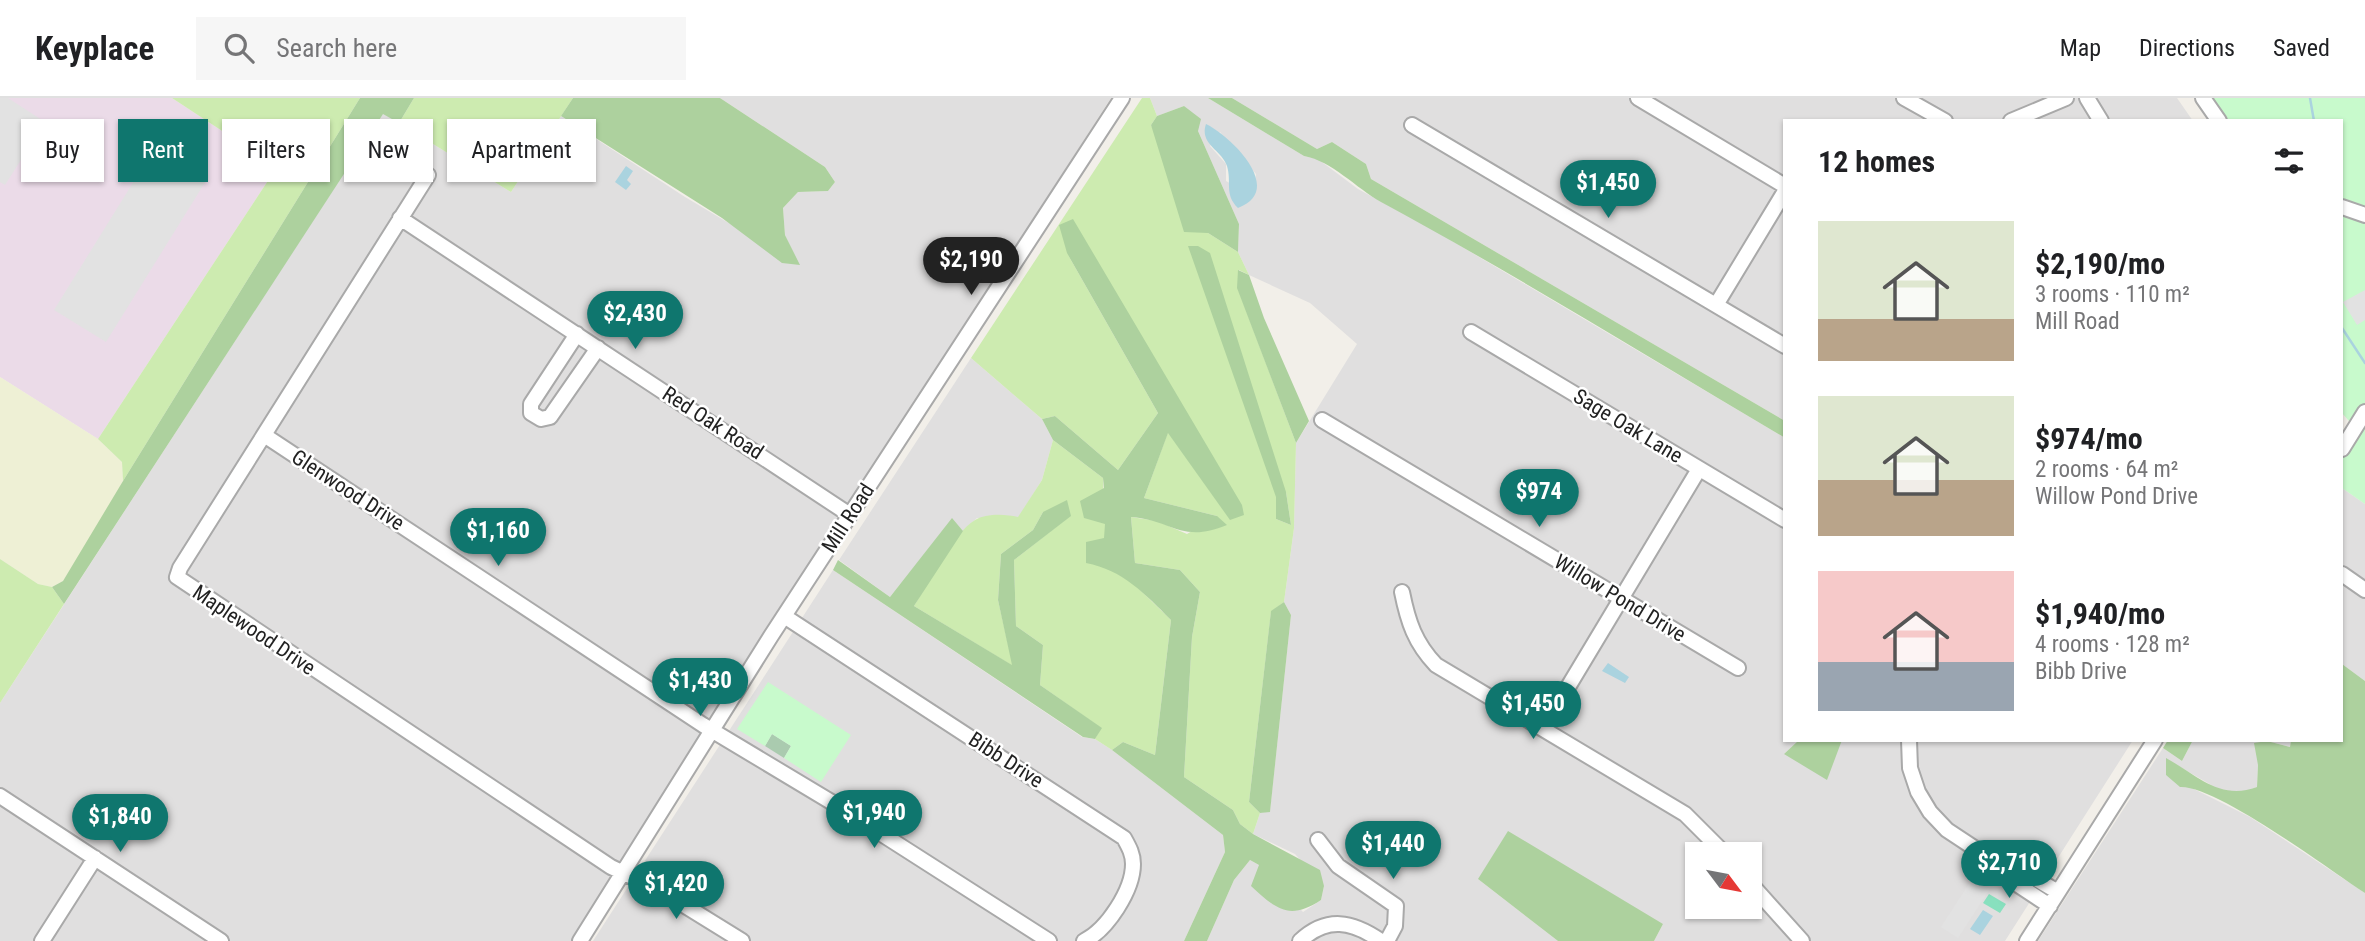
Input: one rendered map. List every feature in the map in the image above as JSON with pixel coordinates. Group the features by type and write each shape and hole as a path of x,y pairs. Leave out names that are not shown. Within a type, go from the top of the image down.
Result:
{"street":[{"name":"Mill Road","path":"580,941 784,616 1122,98"},
{"path":"1638,98 1783,187"},
{"path":"1905,98 1942,119"},
{"path":"2016,119 2066,98"},
{"path":"2087,98 2100,119"},
{"path":"2203,98 2218,119"},
{"path":"1412,125 1783,345"},
{"name":"Maplewood Drive","path":"423,182 180,568 177,577 366,706 623,873"},
{"path":"1716,305 1783,191"},
{"path":"2343,207 2365,215"},
{"name":"Red Oak Road","path":"400,218 850,515"},
{"name":"Sage Oak Lane","path":"1471,332 1783,519"},
{"path":"578,334 531,404 531,413 541,419 550,417 598,348"},
{"path":"2343,447 2365,412"},
{"name":"Willow Pond Drive","path":"1322,420 1738,668"},
{"name":"Glenwood Drive","path":"264,435 712,731"},
{"path":"1544,727 1699,469"},
{"path":"2343,575 2365,590"},
{"path":"1402,592 1409,625 1421,649 1436,665 1544,727 1685,814 1713,842"},
{"name":"Bibb Drive","path":"784,616 1125,838 1132,853 1133,867 1128,887 1101,929 1084,941"},
{"path":"712,731 838,806 1049,941"},
{"path":"1909,742 1910,768 1918,792 1930,812 1947,830 2000,865 2006,877 2050,906"},
{"path":"2027,941 2154,742"},
{"path":"0,796 221,941"},
{"path":"1300,941 1324,924 1340,922 1384,941 1395,926 1396,906 1338,866 1318,840"},
{"path":"42,941 95,858"},
{"path":"2000,865 2012,865 2058,892"},
{"path":"623,873 657,889 742,941"},
{"path":"1762,896 1802,941"}],"shaded area":[{"path":"0,98 172,98 204,119 118,119 118,182 208,182 208,122 222,131 222,182 267,182 98,439 0,377"},
{"path":"0,98 8,98 40,119 21,119 21,160 5,185 0,182"},
{"path":"720,98 1111,98 664,792 572,941 0,941 0,703 344,173 344,182 433,182 433,144 447,152 447,182 495,182 511,192 518,182 596,182 596,139 685,197 799,265 785,235 783,208 798,192 828,191 835,182 825,167"},
{"path":"1150,98 1208,98 1304,156 1318,159 1358,189 1430,228 1783,437 1783,742 1797,742 1784,754 1834,742 2132,742 2005,941 1654,941 1663,924 1478,879 1558,941 1207,941 1234,880 1250,860 1259,865 1303,912 1321,900 1324,886 1295,854 1253,834 1260,813 1270,811 1291,615 1284,602 1294,528 1296,443 1357,344 1310,303 1249,275 1238,252 1239,224 1198,131 1184,106 1157,116","holes":["1220,132 1256,174 1254,196 1226,181 1226,164 1210,146"]},
{"path":"1232,98 2177,98 2192,119 1783,119 1783,420 1371,179 1366,164 1332,142 1317,149"},
{"path":"383,113 393,119 379,119"},
{"path":"133,182 205,182 106,342 54,310"},
{"path":"2365,290 2365,320 2357,325 2343,302"},
{"path":"971,358 1042,419 1053,440 1042,480 1018,518 977,518 963,531 952,519 890,597 839,560"},
{"path":"2343,489 2365,504 2365,681 2343,665"},
{"path":"833,570 1082,737 1095,739 1112,750 1223,835 1225,852 1184,941 593,941"},
{"path":"2192,742 2267,742 2258,765 2257,787 2238,794 2220,790 2166,759 2166,775 2250,817 2365,893 2365,941 2038,941 2163,748 2182,761"},
{"path":"2271,742 2291,742 2290,747"},
{"path":"1974,876 1991,887 1958,938 1941,927"}],"green space":[{"path":"172,98 360,98 347,119 344,119 344,124 330,146 330,119 222,119 222,131 208,119"},
{"path":"360,98 414,98 401,119 392,119 383,114 380,119 347,119"},
{"path":"414,98 573,98 559,119 447,119 447,153 433,144 433,119 401,119"},
{"path":"573,98 720,98 825,167 835,182 828,191 798,192 783,208 785,235 800,265 782,263 722,218 596,138 596,119 566,119 561,116"},
{"path":"1142,98 1150,98 1157,116 1151,125 1208,233 1238,252 1249,275 1239,270 1238,289 1296,443 1294,528 1284,602 1271,612 1249,802 1260,813 1253,834 1240,824 1233,810 1184,777 1192,637 1200,592 1180,570 1135,563 1131,517 1157,521 1187,534 1217,516 1144,498 1168,432 1230,519 1067,253 1158,413 1118,470 1055,416 1042,419 971,358","holes":["1286,492 1291,525 1276,519 1276,497"]},
{"path":"1208,98 1232,98 1317,149 1332,142 1366,164 1371,179 1783,420 1783,437 1534,288 1381,202 1324,163 1304,156"},
{"path":"2203,98 2365,98 2365,504 2343,489 2343,447 2355,428 2343,414 2343,119 2218,119"},
{"path":"1184,106 1201,119 1198,131 1239,224 1238,252 1208,233 1184,232 1151,125 1157,116"},
{"path":"344,124 344,174 64,604 52,587 63,581 308,182 330,182 330,146"},
{"path":"267,182 308,182 123,481 122,462 98,439"},
{"path":"495,182 518,182 511,192"},
{"path":"1073,219 1242,505 1244,515 1230,520 1168,433 1144,498 1217,516 1227,525 1212,530 1188,532 1131,517 1135,563 1180,570 1200,592 1192,637 1184,777 1233,810 1240,824 1253,834 1320,870 1324,886 1321,900 1300,910 1283,910 1251,886 1259,865 1250,860 1234,880 1207,941 1184,941 1225,852 1223,835 1112,750 1123,742 1155,755 1171,620 1122,577 1086,563 1086,542 1104,538 1105,524 1084,518 1080,501 1104,488 1103,478 1053,440 1042,419 1055,416 1118,470 1158,413 1067,253 1059,225"},
{"path":"1188,246 1198,246 1210,253 1286,492 1291,525 1276,519 1276,497"},
{"path":"1238,270 1249,275 1264,318 1309,421 1296,443 1237,288"},
{"path":"0,377 98,439 122,462 123,481 111,505 63,581 52,587 38,584 0,559"},
{"path":"1053,440 1103,478 1107,567 1134,584 1171,620 1155,755 1123,742 1112,750 1095,739 1101,728 1040,685 1043,645 1016,626 1014,560 1070,516 1043,512 1033,530 1001,554 998,600 1013,666 914,606 950,547 966,527 975,520 990,515 1018,517 1042,480"},
{"path":"1067,500 1071,516 1014,560 1016,626 1043,645 1040,685 1102,728 1095,739 1083,737 833,570 838,560 890,597 952,518 963,531 914,606 1012,665 998,600 1001,554 1033,530 1043,512"},
{"path":"0,559 38,584 52,587 64,604 0,703"},
{"path":"1284,602 1291,615 1270,812 1260,813 1249,802 1271,611"},
{"path":"2343,665 2365,681 2365,893 2245,814 2219,799 2197,790 2180,787 2166,775 2166,758 2209,784 2232,791 2244,790 2257,787 2258,765 2254,743 2271,742 2290,747 2291,742 2343,742"},
{"path":"768,682 851,735 821,782 784,758 791,746 772,734 765,746 737,729"},
{"path":"772,734 791,746 784,758 765,746"},
{"path":"1797,742 1841,742 1827,780 1784,754"},
{"path":"2167,742 2192,742 2182,761 2163,748"},
{"path":"1508,831 1663,924 1654,941 1558,941 1478,879"},
{"path":"1989,894 2006,904 2000,913 1983,903"}],"water":[{"path":"1206,124 1217,130 1240,151 1256,177 1257,189 1251,200 1238,208 1231,198 1227,166 1208,142"},
{"path":"626,166 633,171 627,180 631,184 626,190 615,182"},
{"path":"1608,663 1629,677 1625,683 1602,671"},
{"path":"1983,910 1993,916 1980,935 1970,929"}],"waterway":[{"path":"2310,98 2314,119"},
{"path":"2343,330 2365,363"}]}
